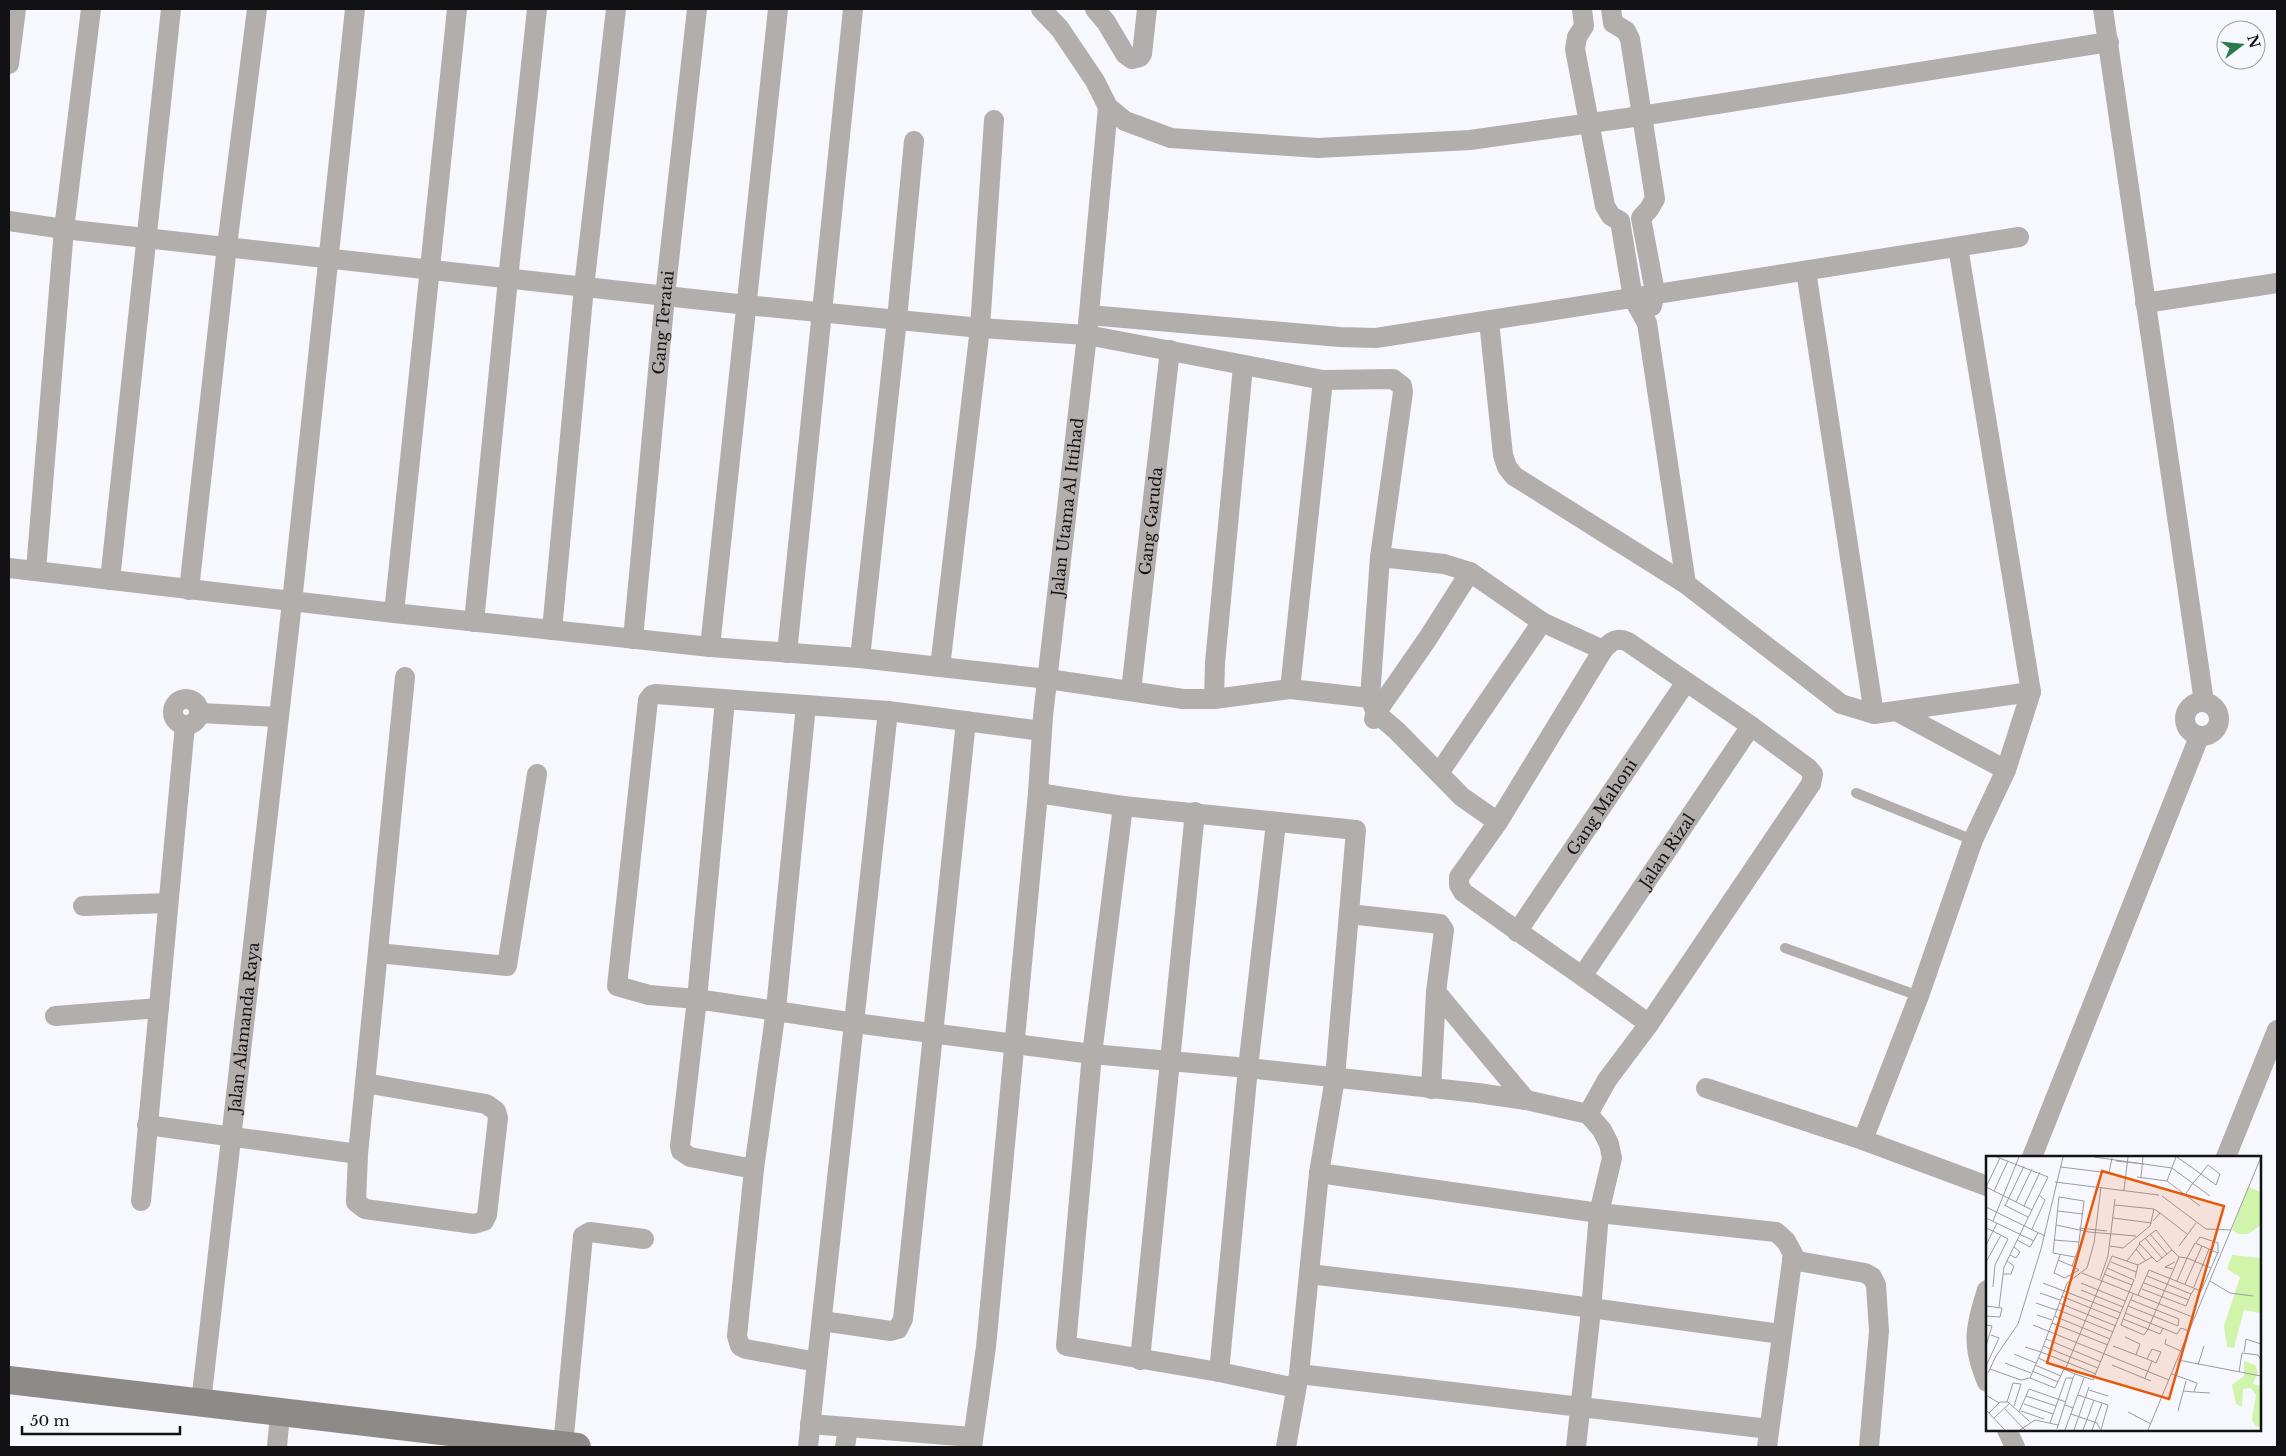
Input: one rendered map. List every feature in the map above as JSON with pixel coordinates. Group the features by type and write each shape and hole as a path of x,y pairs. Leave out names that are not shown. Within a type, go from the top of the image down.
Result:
{"main road":[{"path":"9,1380 201,1403 453,1440 570,1446"}],"street":[{"path":"9,64 16,9"},
{"path":"36,570 64,229 92,9"},
{"path":"110,580 171,9"},
{"path":"189,590 227,246 257,9"},
{"name":"Jalan Alamanda Raya","path":"201,1403 291,612 355,9"},
{"path":"394,614 457,9"},
{"path":"474,622 537,9"},
{"path":"552,630 584,287 616,9"},
{"name":"Gang Teratai","path":"633,639 665,296 697,9"},
{"path":"710,647 778,9"},
{"path":"787,653 853,9"},
{"path":"1041,9 1060,29 1095,81 1108,107 1125,122 1171,138 1318,148 1470,140 1589,124 2109,42"},
{"path":"1095,9 1106,22 1125,54 1132,59 1140,57 1142,54 1147,9"},
{"path":"2032,1156 2199,737 2212,734 2220,722 2216,709 2204,702 2103,9"},
{"path":"1612,16 1630,39 1640,116 1654,199 1650,209 1641,218 1620,221 1611,216 1605,206 1575,49 1583,17 1612,16"},
{"name":"Jalan Utama Al Ittihad","path":"972,1442 986,1347 1038,793 1042,723 1087,335 1108,107"},
{"path":"940,667 980,328 994,120"},
{"path":"860,658 897,319 914,141"},
{"path":"1641,218 1655,292 1647,323"},
{"path":"9,221 64,229 665,296 980,328 1087,335 1323,380 1388,378 1398,381 1402,386 1380,557 1373,710"},
{"path":"1620,221 1633,298 1647,323 1686,584"},
{"path":"1089,315 1340,337 1376,338 1633,298 1655,292 1806,271 2020,237"},
{"path":"1863,1140 1918,996 1972,840 2006,770 2031,692 1958,247"},
{"path":"1806,271 1874,714"},
{"path":"2145,303 2277,283"},
{"path":"1490,321 1503,455 1507,467 1514,476 1686,584 1840,704 1874,714 2031,692"},
{"name":"Gang Garuda","path":"1131,690 1170,350"},
{"path":"1214,698 1243,366"},
{"path":"1290,689 1323,380"},
{"path":"1380,557 1444,564 1470,572 1542,622 1603,650"},
{"path":"9,568 189,590 291,612 394,614 710,647 860,658 940,667 1047,684 1131,690 1183,699 1214,698 1290,689 1373,710 1397,731 1462,797 1498,822"},
{"path":"1373,710 1428,638 1470,572"},
{"path":"1439,773 1542,622"},
{"path":"1591,1109 1607,1080 1648,1024 1813,779 1808,768 1751,726 1623,640 1609,643 1603,650 1498,822 1459,877 1458,885 1463,892 1517,932 1583,975 1648,1024"},
{"path":"365,1083 486,1104 496,1111 498,1118 488,1214 484,1220 474,1224 365,1209 356,1202 358,1154 405,677"},
{"name":"Gang Mahoni","path":"1517,932 1686,682"},
{"path":"1042,723 966,721 888,711 656,694 648,700 617,986 649,995 776,1009 855,1023 1092,1054 1248,1068 1591,1109"},
{"path":"725,700 697,999 680,1146 681,1151 690,1157 754,1169"},
{"path":"806,705 776,1009 754,1169 738,1342 746,1349 817,1362"},
{"path":"808,1447 888,711"},
{"path":"1896,711 2006,770"},
{"path":"141,1200 168,903 192,719 278,717"},
{"path":"822,1321 891,1330 901,1325 966,721"},
{"name":"Jalan Rizal","path":"1583,975 1751,726"},
{"path":"378,953 507,966 538,774"},
{"path":"1038,793 1123,806 1356,830 1335,1078 1319,1173 1297,1381 1286,1447"},
{"path":"1123,806 1092,1054 1066,1346 1219,1372 1582,1407 1768,1438 1793,1254 1786,1241 1776,1232 1599,1213 1319,1173"},
{"path":"1140,1360 1195,812"},
{"path":"1219,1372 1248,1068 1276,823"},
{"path":"83,906 168,903"},
{"path":"1348,914 1440,924 1444,930 1436,992 1431,1089"},
{"path":"1436,992 1526,1100"},
{"path":"55,1016 159,1008"},
{"path":"2226,1156 2277,1030"},
{"path":"1706,1088 1863,1140 1986,1186"},
{"path":"1576,1447 1582,1407 1599,1213 1612,1158 1609,1144 1591,1109"},
{"path":"147,1125 358,1154"},
{"path":"570,1446 583,1236 590,1232 644,1239"},
{"path":"1792,1260 1865,1273 1872,1277 1876,1284 1879,1331 1869,1447"},
{"path":"1309,1274 1533,1300 1591,1310 1781,1334"},
{"path":"1986,1294 1975,1339 1977,1352 1986,1379"},
{"path":"277,1447 280,1414"},
{"path":"810,1424 848,1427 908,1440 972,1442"},
{"path":"845,1447 848,1427"},
{"path":"2007,1431 2015,1447"}],"lane":[{"path":"1856,793 1972,840"},
{"path":"1785,948 1918,996"}]}
